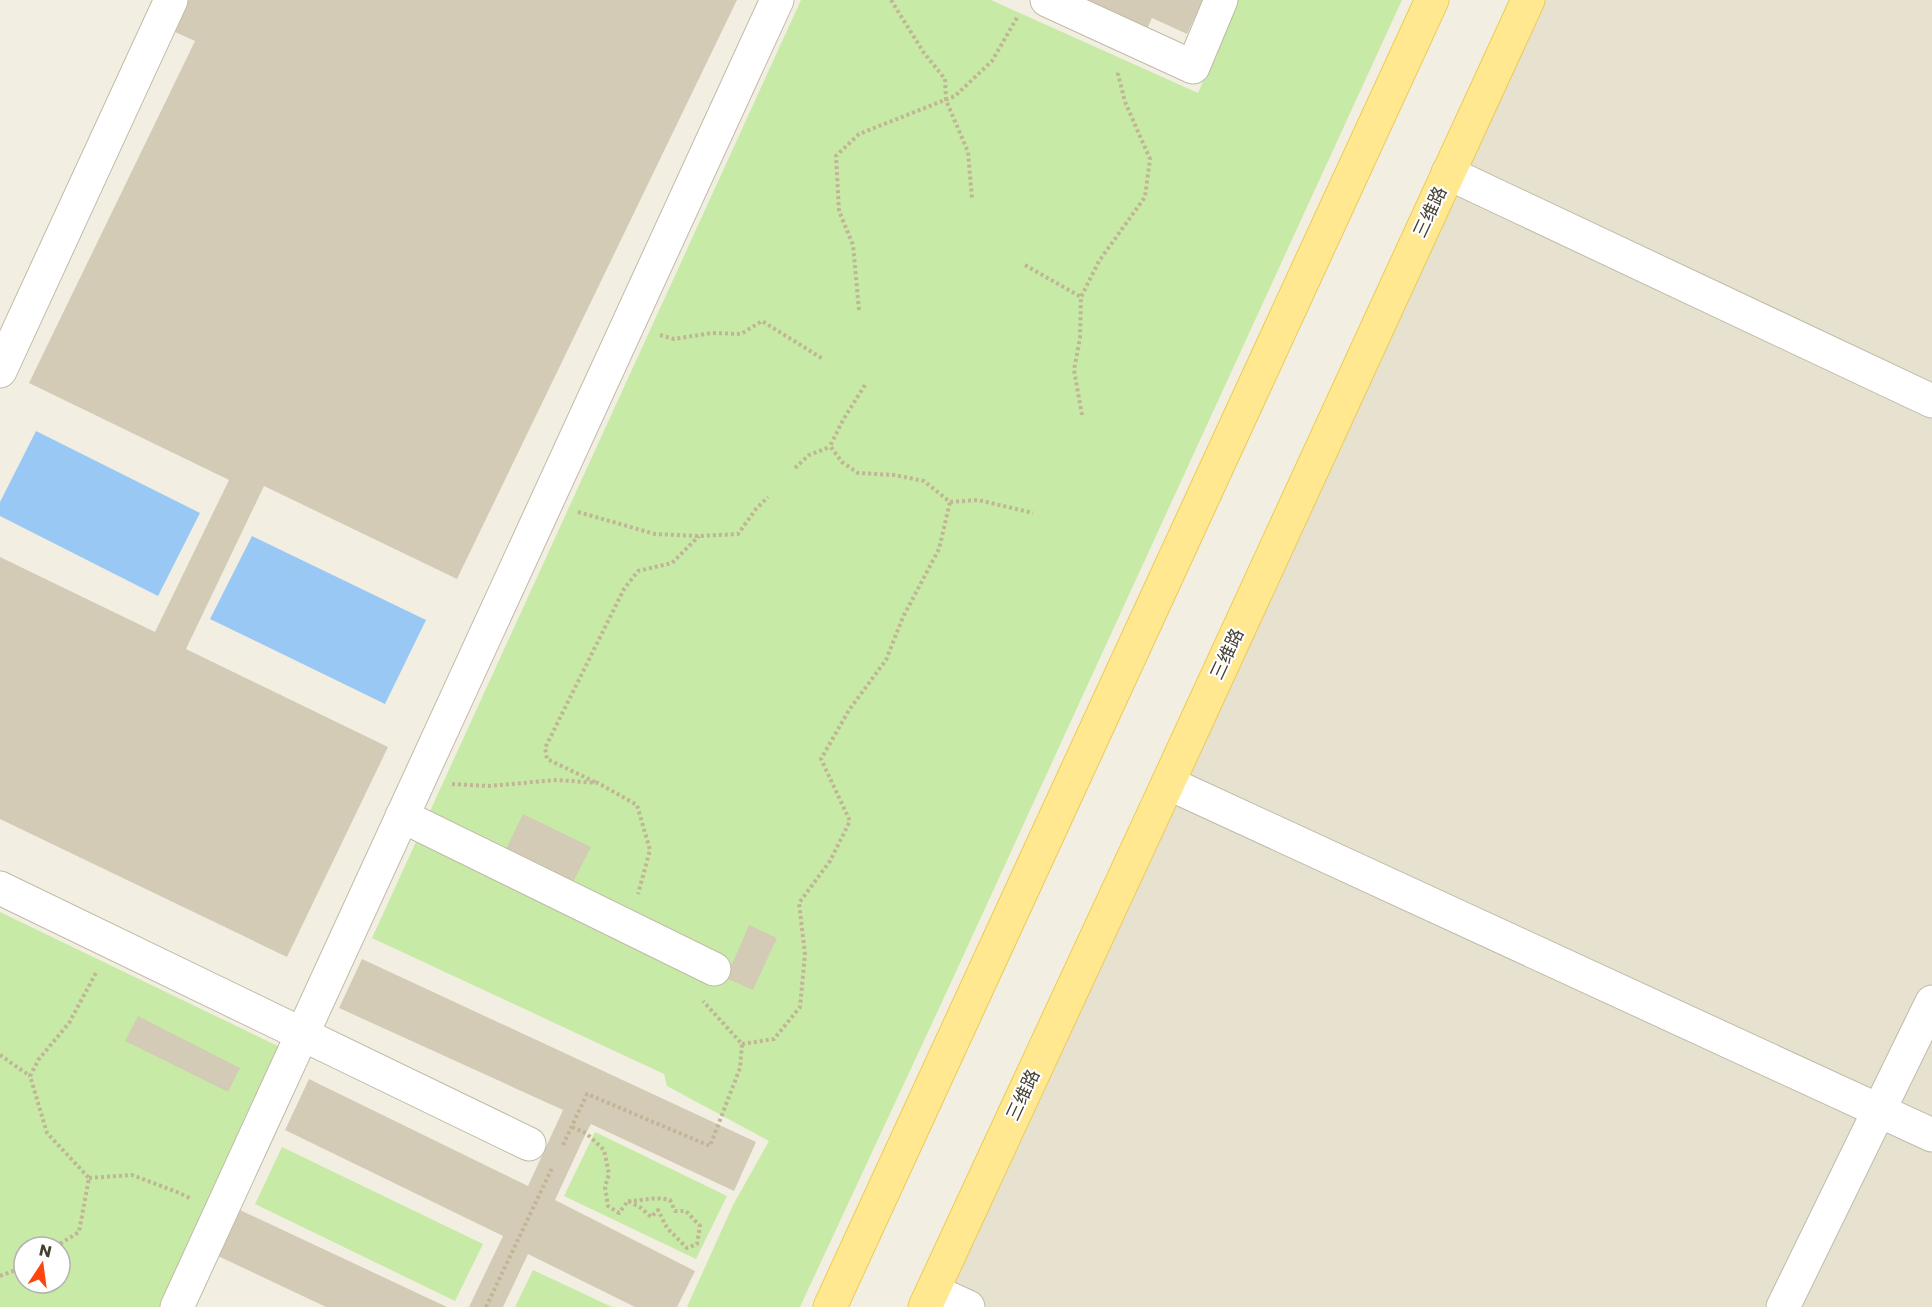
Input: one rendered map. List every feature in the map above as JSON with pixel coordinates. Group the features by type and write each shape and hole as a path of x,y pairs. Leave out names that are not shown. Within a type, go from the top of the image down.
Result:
{"main road":[{"path":"830,1307 1432,0"},
{"name":"三维路","path":"929,1299 1528,0"}],"street":[{"path":"0,371 171,0"},
{"path":"177,1307 777,0"},
{"path":"1034,5 1129,38 1192,67 1221,0"},
{"path":"1448,173 1932,400"},
{"path":"1168,783 1932,1135"},
{"path":"402,816 703,963"},
{"path":"0,888 543,1151"},
{"path":"1783,1307 1932,1002"},
{"path":"929,1299 968,1307"}],"path":[{"path":"891,0 924,53 945,79 946,100 968,152 972,198"},
{"path":"859,310 853,245 839,212 836,156 859,134 955,96 992,61 1034,5"},
{"path":"1082,416 1074,370 1080,338 1081,297 1099,261 1145,197 1150,159 1125,102 1118,74 1129,38"},
{"path":"1025,265 1081,297"},
{"path":"627,327 674,339 712,333 741,334 762,321 823,359"},
{"path":"795,468 809,455 830,446 865,385"},
{"path":"830,446 842,462 858,472 894,475 924,481 950,502 978,500 1033,513"},
{"path":"546,504 654,534 699,536 738,534 768,497"},
{"path":"742,1044 774,1039 800,1007 806,954 799,903 830,861 850,821 821,759 849,710 886,660 903,617 939,549 950,502"},
{"path":"622,924 634,906 650,850 637,805 598,783 547,759 545,748 624,589 638,571 672,563 699,536"},
{"path":"418,782 488,786 556,780 598,783"},
{"path":"30,1076 39,1059 69,1023 113,942"},
{"path":"562,1148 587,1094 710,1146 740,1068 742,1044 690,987 703,963"},
{"path":"0,1055 6,1057 30,1076 47,1133 89,1178"},
{"path":"572,1127 585,1133 604,1150 609,1174 604,1187 608,1206 619,1213 628,1202 657,1197 670,1200 675,1211 686,1211 700,1226 697,1244 687,1248 667,1228 658,1210 651,1217 641,1208 628,1202"},
{"path":"486,1307 543,1151"},
{"path":"89,1178 132,1175 177,1191 220,1214"},
{"path":"72,1236 79,1232 89,1178"}],"shaded area":[{"path":"1525,0 1932,0 1932,1307 922,1307"}],"green space":[{"path":"801,0 991,0 1198,93 1238,0 1402,0 800,1307 687,1307 733,1205 769,1141 667,1086 664,1074 372,938"},
{"path":"0,912 280,1047 160,1307 0,1307"},
{"path":"595,1132 727,1196 696,1259 564,1196"},
{"path":"282,1147 483,1244 455,1301 255,1204"},
{"path":"533,1270 612,1307 515,1307"}],"water":[{"path":"36,431 200,513 158,596 0,516 0,502"},
{"path":"252,536 426,620 385,704 210,619"}],"building":[{"path":"182,0 737,0 457,579 264,486 186,649 388,747 287,957 0,819 0,557 155,632 229,480 29,383 195,41 168,29"},
{"path":"1061,0 1203,0 1187,34 1152,18 1143,38"},
{"path":"523,814 591,847 572,884 505,851"},
{"path":"749,925 777,938 753,990 726,978"},
{"path":"362,959 756,1142 734,1191 591,1124 586,1133 555,1200 695,1271 677,1307 635,1307 528,1254 503,1307 469,1307 503,1236 285,1130 309,1079 528,1186 563,1110 339,1008"},
{"path":"138,1016 240,1068 228,1092 125,1041"},
{"path":"240,1210 447,1307 326,1307 218,1256"}]}
